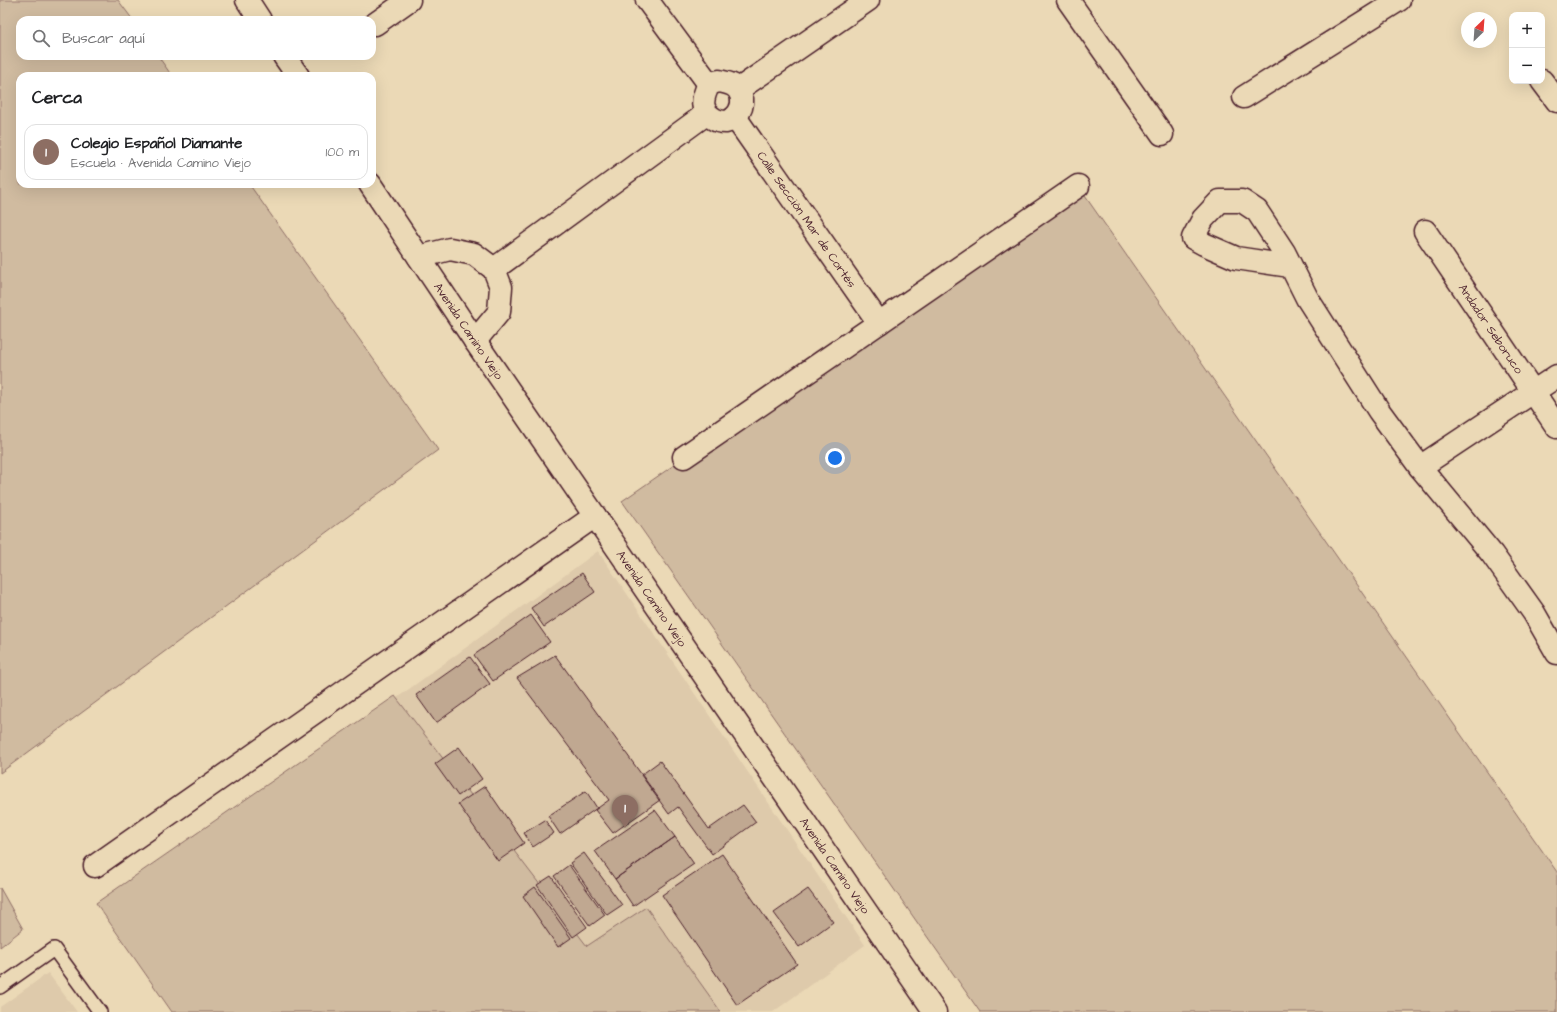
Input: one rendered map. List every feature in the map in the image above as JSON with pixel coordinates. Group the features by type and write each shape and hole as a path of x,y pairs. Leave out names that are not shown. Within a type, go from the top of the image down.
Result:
{"street":[{"path":"247,0 257,16"},
{"path":"376,23 409,0"},
{"path":"647,0 709,84"},
{"path":"739,89 868,0"},
{"path":"1068,0 1162,134"},
{"path":"1244,97 1399,0"},
{"path":"287,60 295,72"},
{"path":"719,81 730,83 739,89 743,99 736,117 726,122 717,121 706,114 702,103 704,94 709,84 719,81"},
{"path":"1544,84 1557,101"},
{"path":"494,269 706,114"},
{"name":"Calle Sección Mar de Cortés","path":"736,117 879,323"},
{"path":"684,457 1078,186"},
{"name":"Avenida Camino Viejo","path":"373,188 475,341 936,1012"},
{"name":"Andador Seboruco","path":"1425,231 1557,427"},
{"path":"419,257 450,248 474,254 494,269 501,288 499,312 475,341"},
{"path":"1290,266 1307,298 1367,391 1420,468 1492,554 1534,613 1557,653"},
{"path":"1420,468 1557,376"},
{"path":"95,866 595,516"}],"lane":[{"path":"0,987 54,949 100,1012"}],"shaded area":[{"path":"0,0 118,0 130,16 16,16 16,60 161,60 169,72 16,72 16,188 252,188 438,450 0,773"},
{"path":"1078,186 1557,872 1557,1012 980,1012 622,501"},
{"path":"598,551 865,945 773,1012 600,1012 379,711"},
{"path":"395,696 587,946 646,907 721,1012 172,1012 96,903"},
{"path":"0,888 23,929 0,947"},
{"path":"48,973 77,1012 0,1012 0,1007"}],"building":[{"path":"582,573 595,592 544,627 531,608"},
{"path":"531,615 550,642 493,681 474,655"},
{"path":"555,655 660,800 613,833 595,810 609,800 517,678"},
{"path":"470,657 490,684 436,723 416,695"},
{"path":"459,747 482,779 458,796 435,764"},
{"path":"660,761 709,829 743,805 756,822 712,854 678,807 669,814 641,775"},
{"path":"485,786 524,843 498,861 458,804"},
{"path":"586,791 597,808 560,834 548,816"},
{"path":"655,810 675,837 615,879 595,851"},
{"path":"545,820 554,833 533,847 524,833"},
{"path":"675,837 694,864 633,906 615,879"},
{"path":"584,853 622,905 607,915 570,863"},
{"path":"722,854 797,964 737,1005 662,895"},
{"path":"569,865 605,915 590,926 554,876"},
{"path":"551,876 587,927 573,937 537,885"},
{"path":"535,887 571,938 558,947 523,896"},
{"path":"808,889 833,922 799,947 774,913"}],"place":[{"name":"Colegio Español Diamante","path":"625,828"}]}
